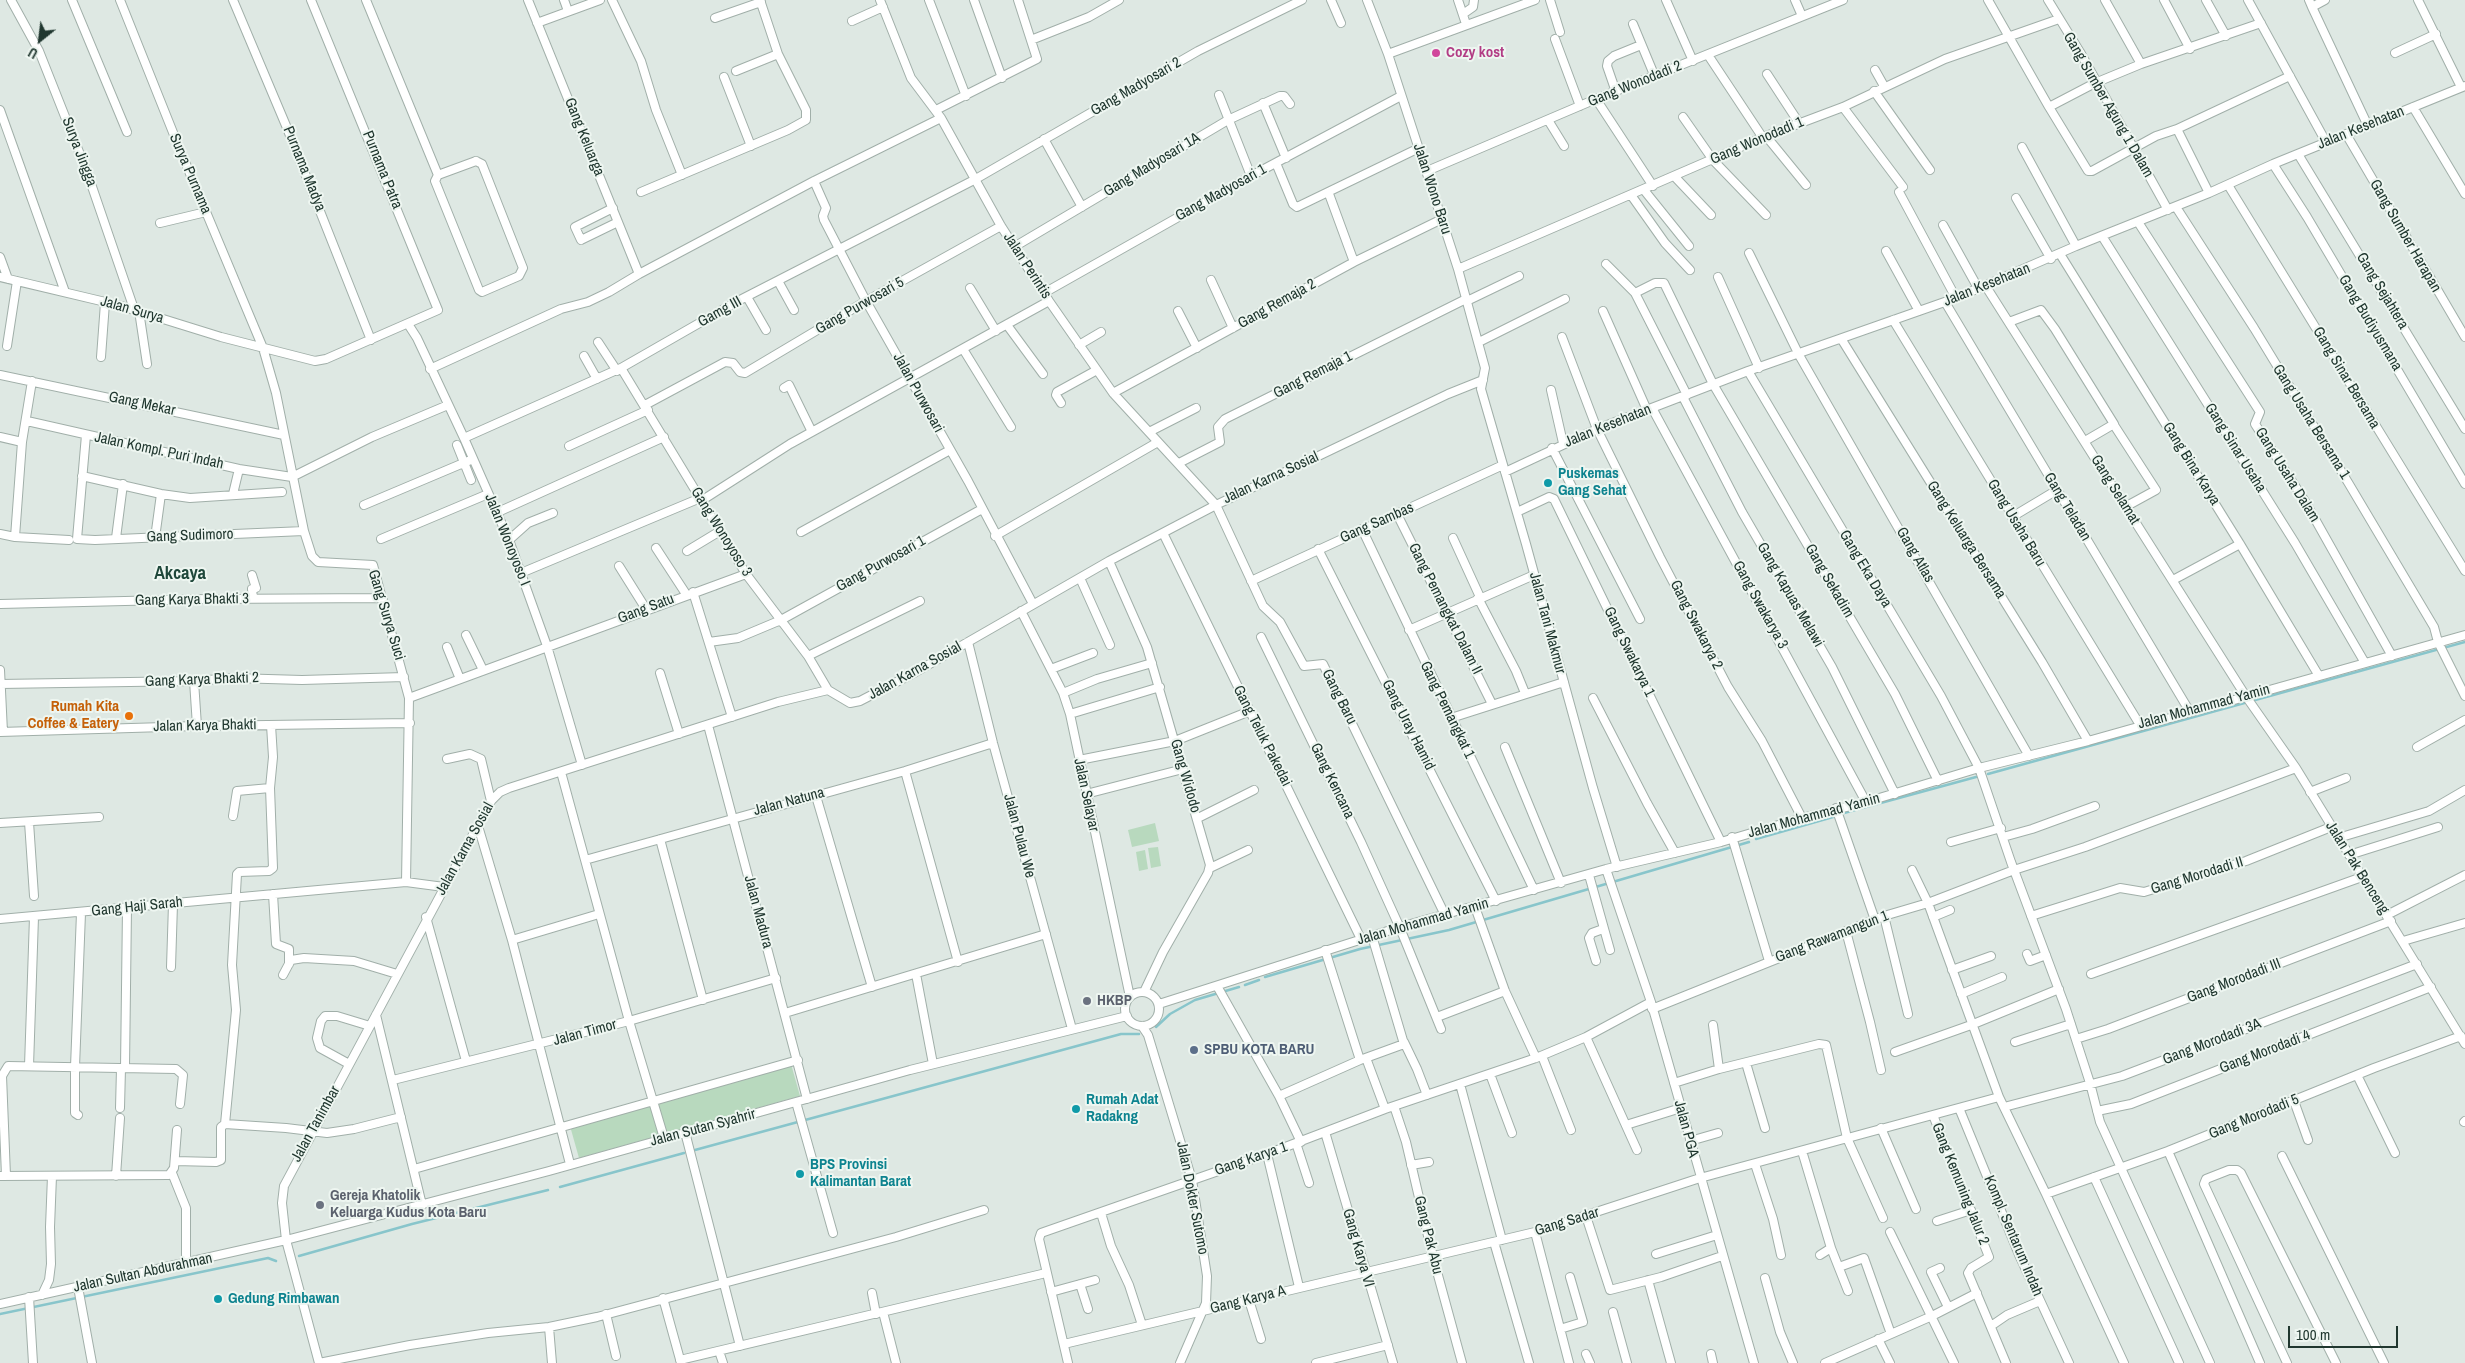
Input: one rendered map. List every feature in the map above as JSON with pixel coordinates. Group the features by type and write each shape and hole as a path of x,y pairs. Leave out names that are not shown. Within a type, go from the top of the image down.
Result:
{"street":[{"name":"Surya Jingga","path":"10,0 40,51 88,172 137,310 147,364"},
{"path":"72,0 126,132"},
{"name":"Surya Purnama","path":"120,0 263,348"},
{"name":"Purnama Madya","path":"233,0 287,128 371,340"},
{"name":"Purnama Patra","path":"311,0 438,308 431,314 408,324"},
{"path":"366,0 438,175 435,181 436,188 479,290 483,292 519,276 522,268 482,164 476,161 438,175"},
{"name":"Gang Keluarga","path":"528,0 639,274"},
{"path":"564,0 568,11"},
{"path":"537,23 600,0"},
{"path":"612,0 641,61 656,110 682,175"},
{"path":"929,0 966,96"},
{"path":"974,0 1002,78"},
{"path":"936,110 1035,60 1036,54 1018,0"},
{"path":"1031,40 1089,17 1120,0"},
{"name":"Gang Madyosari 2","path":"974,180 1198,51 1302,0"},
{"path":"1331,0 1341,23"},
{"name":"Jalan Wono Baru","path":"1367,0 1388,54 1458,269 1486,370 1483,380"},
{"path":"1458,0 1466,24"},
{"path":"1463,14 1473,8 1474,0"},
{"path":"1388,54 1535,0"},
{"path":"1550,0 1560,32"},
{"path":"1666,0 1693,61"},
{"path":"1795,0 1802,16"},
{"name":"Gang Wonodadi 2","path":"1427,171 1596,99 1655,77 1843,0"},
{"path":"1988,0 2007,36 2088,171 2092,171 2156,136 2178,129 2290,76"},
{"name":"Gang Sumber Agung 1 Dalam","path":"2048,0 2080,52 2095,83 2133,148 2172,208"},
{"path":"2105,0 2141,64"},
{"path":"2164,0 2190,49"},
{"path":"2206,0 2226,36"},
{"path":"2248,0 2326,142"},
{"path":"2325,0 2310,3 2368,126"},
{"path":"2418,0 2463,86"},
{"path":"641,192 788,130 807,118 803,103 778,54 761,1 715,18"},
{"path":"852,21 881,4"},
{"name":"Jalan Perintis","path":"881,4 911,78 941,118 974,180 1048,301 1114,394 1216,505"},
{"name":"Gang Wonodadi 1","path":"1458,269 1765,137 1843,107 1884,86 1945,59 2059,19"},
{"path":"2049,107 2095,83 2141,64 2172,52 2190,49 2261,23"},
{"path":"1632,24 1655,77"},
{"path":"2395,53 2436,34"},
{"path":"1555,40 1580,106"},
{"path":"1616,92 1607,67 1608,61 1641,45"},
{"path":"736,71 778,54"},
{"path":"1708,55 1765,137 1806,185"},
{"path":"1875,70 1884,86"},
{"path":"1767,74 1799,123"},
{"path":"724,77 751,146"},
{"name":"Jalan Kesehatan","path":"1504,469 1597,429 1713,384 1842,340 1956,298 2076,246 2209,193 2273,164 2463,86"},
{"path":"1874,91 1930,170"},
{"path":"1219,95 1251,176"},
{"name":"Gang Madyosari 1A","path":"1014,246 1228,120 1281,96 1290,104"},
{"name":"Gang Madyosari 1","path":"1044,293 1251,176 1401,96"},
{"path":"1596,99 1653,186"},
{"path":"1263,103 1286,158"},
{"path":"1843,107 1901,190 1956,298"},
{"path":"2413,107 2465,194"},
{"path":"0,110 65,292"},
{"path":"1683,117 1713,160 1766,215"},
{"path":"430,369 561,309 588,302 814,181 941,118"},
{"path":"1548,120 1564,146"},
{"path":"2178,129 2209,193"},
{"name":"Gang Sumber Harapan","path":"2346,134 2465,337"},
{"path":"1044,139 1082,207"},
{"path":"1276,163 1295,207 1330,194 1419,148"},
{"path":"2022,148 2076,246"},
{"name":"Gang Sejahtera","path":"2298,154 2465,429"},
{"name":"Gang Budiyusmana","path":"2273,164 2307,217 2465,484"},
{"path":"1675,177 1711,215"},
{"name":"Gamg III","path":"464,438 619,369 747,296 974,180"},
{"name":"Jalan Purwosari","path":"814,181 826,208 823,218 866,301 950,450 1033,604"},
{"name":"Gang Sinar Bersama","path":"2228,185 2465,571"},
{"path":"1644,190 1688,246"},
{"path":"1330,194 1354,262"},
{"path":"1631,195 1665,243 1690,270"},
{"path":"2016,198 2051,258"},
{"path":"613,208 575,227 581,240 618,222"},
{"name":"Gang Usaha Bersama 1","path":"2172,208 2254,328 2349,484 2434,627 2438,642 2465,696"},
{"path":"160,224 206,212"},
{"name":"Gang Remaja 2","path":"1114,394 1354,262 1442,219"},
{"name":"Gang Usaha Dalam","path":"2138,222 2260,412 2255,424 2306,503 2392,656"},
{"name":"Gang Selamat","path":"1943,225 1981,286 2009,322 2245,696"},
{"name":"Gang Purwosari 5","path":"647,408 722,364 733,363 740,372 745,373 866,301 1001,226"},
{"name":"Gang Sinar Usaha","path":"2102,236 2295,543 2365,663"},
{"path":"1886,251 1919,311"},
{"name":"Gang Atlas","path":"1750,252 1800,354 2029,756"},
{"name":"Gang Bina Karya","path":"2060,254 2240,544 2318,676"},
{"path":"0,257 4,278"},
{"name":"Gang Kapuas Melawi","path":"1606,264 1636,293 1742,512 1832,667 1895,794"},
{"path":"1466,300 1520,276"},
{"path":"1718,277 1759,368"},
{"name":"Jalan Surya","path":"4,278 137,310 263,348 315,361 326,359 408,324"},
{"path":"1211,280 1233,328"},
{"path":"7,346 17,281"},
{"path":"778,281 794,310"},
{"name":"Gang Sekadim","path":"1636,293 1655,283 1664,283 1713,384 1895,694 1938,781"},
{"path":"970,288 996,332"},
{"path":"747,296 766,330"},
{"path":"1478,342 1565,299"},
{"name":"Gang Remaja 1","path":"1179,463 1219,442 1218,427 1224,419 1466,300"},
{"path":"521,573 700,500 812,432 996,332 1048,301"},
{"name":"Gang Teladan","path":"1945,302 2190,712"},
{"path":"101,357 105,303"},
{"path":"1178,311 1197,348"},
{"path":"1603,311 1649,409"},
{"path":"2009,322 2038,311 2043,311 2156,490 2125,507"},
{"name":"Gang Usaha Baru","path":"1893,320 2140,725"},
{"name":"Jalan Wonoyoso I","path":"408,324 417,338 498,512 547,646 582,765"},
{"path":"1007,325 1043,374"},
{"path":"1079,345 1102,332"},
{"name":"Gang Swakarya 2","path":"1562,337 1597,429 1728,687 1762,740 1802,818"},
{"name":"Gang Keluarga Bersama","path":"1842,340 2042,662 2088,741"},
{"name":"Gang Wonoyoso 3","path":"598,342 647,408 700,500 746,574 808,656 828,690"},
{"name":"Gang Surya Suci","path":"263,348 276,393 292,477 304,531 312,556 316,561 372,564 383,598 409,698 406,882"},
{"path":"963,349 1011,427"},
{"path":"584,356 598,379"},
{"path":"1061,403 1056,395 1057,392 1097,370"},
{"name":"Gang Eka Daya","path":"1748,372 1941,696 1979,768 2014,870 2059,989 2090,1083 2097,1111 2210,1363"},
{"name":"Gang Mekar","path":"0,375 284,435"},
{"name":"Jalan Tani Makmur","path":"1483,380 1481,389 1617,866"},
{"name":"Jalan Karna Sosial","path":"376,1015 426,917 491,801 500,792 804,694 828,690 843,701 856,702 968,642 1109,561 1216,505 1448,394 1483,380"},
{"path":"15,537 22,442 27,421 32,381"},
{"path":"784,388 789,385 812,432"},
{"path":"1551,390 1563,443"},
{"path":"292,477 372,437 448,404"},
{"path":"568,446 647,408"},
{"path":"1149,432 1196,408"},
{"name":"Gang Swakarya 3","path":"1649,409 1866,802"},
{"name":"Jalan Kompl. Puri Indah","path":"27,421 86,436 239,469 292,477"},
{"path":"2085,441 2114,425"},
{"path":"73,540 86,436"},
{"path":"0,437 22,442"},
{"path":"498,512 664,437"},
{"path":"995,536 1158,442"},
{"path":"457,445 471,480"},
{"path":"1552,448 1640,619"},
{"path":"801,532 950,450"},
{"path":"364,505 473,459"},
{"path":"233,494 239,469"},
{"name":"Gang Sambas","path":"1251,581 1397,514 1504,469"},
{"path":"82,476 161,494 195,498 282,492"},
{"path":"116,538 123,484"},
{"path":"2012,517 2057,490"},
{"path":"156,538 161,494"},
{"path":"381,539 488,494"},
{"name":"Gang Swakarya 1","path":"1517,512 1549,497 1554,498 1721,842"},
{"name":"Gang Baru","path":"1216,505 1263,606 1280,622 1304,666 1323,664 1445,915"},
{"name":"Gang Purwosari 1","path":"709,642 738,638 781,620 982,509"},
{"path":"509,540 528,523 553,513"},
{"name":"Gang Pemangkat Dalam II","path":"1397,514 1492,704"},
{"name":"Gang Pemangkat 1","path":"1362,530 1450,718 1534,890"},
{"name":"Gang Sudimoro","path":"0,534 15,537 95,540 304,531"},
{"path":"687,551 720,531"},
{"name":"Gang Teluk Pakedai","path":"1163,533 1361,939"},
{"path":"1453,538 1479,598 1526,693"},
{"path":"2173,580 2240,544"},
{"path":"656,548 689,593 709,642 732,717"},
{"name":"Gang Uray Hamid","path":"1318,550 1496,901"},
{"name":"Gang Widodo","path":"1109,561 1144,638 1198,818 1210,868"},
{"path":"619,566 646,609"},
{"name":"Gang Satu","path":"409,698 689,593 746,574"},
{"path":"252,575 256,588 252,589 253,599"},
{"path":"1409,630 1446,612 1534,575"},
{"path":"1080,578 1110,645"},
{"name":"Gang Karya Bhakti 3","path":"0,604 383,598"},
{"path":"808,656 920,601"},
{"name":"Jalan Selayar","path":"1021,611 1064,693 1070,714 1130,993"},
{"name":"Jalan Mohammad Yamin","path":"1161,1005 1400,927 1617,866 1721,842 1836,808 1895,794 1979,768 2088,741 2465,635"},
{"path":"466,636 483,670"},
{"name":"Gang Kencana","path":"1261,637 1361,842 1400,927 1441,1029"},
{"name":"Jalan Pulau We","path":"968,642 993,743 1072,1029"},
{"path":"448,648 460,679"},
{"path":"1051,669 1092,653"},
{"path":"1064,693 1097,679 1152,663"},
{"path":"0,670 2,732"},
{"path":"660,674 679,734"},
{"name":"Gang Karya Bhakti 2","path":"0,684 194,681 234,678 302,680 404,677"},
{"path":"194,681 197,726"},
{"path":"1450,718 1564,682"},
{"path":"1070,714 1160,687"},
{"name":"Jalan Pak Benceng","path":"2245,696 2296,768 2465,1044"},
{"path":"1593,698 1675,853"},
{"path":"1079,760 1175,741 1250,711"},
{"path":"2417,748 2465,720"},
{"name":"Jalan Karya Bhakti","path":"2,732 197,726 410,723"},
{"path":"226,1124 236,1010 232,965 238,898 237,878 239,872 269,871 273,868 270,788 273,757 271,725"},
{"name":"Jalan Madura","path":"708,725 786,1013 807,1099"},
{"name":"Jalan Natuna","path":"585,860 660,840 732,817 905,771 993,743"},
{"path":"1505,747 1561,883"},
{"path":"447,759 470,754 481,759 491,801"},
{"name":"Gang Rawamangun 1","path":"1586,1037 1651,1006 1884,916 1928,903 2014,870 2085,847 2296,768"},
{"path":"1086,794 1183,769"},
{"path":"905,771 958,962"},
{"path":"561,772 629,1021 664,1138"},
{"path":"2310,792 2346,778"},
{"path":"233,816 237,791 270,788"},
{"path":"1198,818 1254,790"},
{"path":"2338,838 2429,811 2465,790"},
{"path":"816,796 872,987"},
{"path":"2003,837 2032,830 2095,806"},
{"path":"1836,808 1875,920"},
{"path":"0,823 99,817"},
{"path":"30,822 34,896"},
{"path":"478,826 512,940 570,1164"},
{"name":"Gang Morodadi II","path":"2031,916 2120,888 2144,892 2246,861 2331,827"},
{"path":"2349,855 2438,827"},
{"path":"1951,842 2001,828"},
{"path":"1732,838 1769,961"},
{"path":"660,840 703,1000"},
{"path":"1147,990 1210,868 1248,850"},
{"name":"Jalan PGA","path":"1606,870 1651,1006 1754,1363"},
{"path":"1912,870 1928,903 1971,1025 1999,1097 2124,1363"},
{"path":"1589,875 1610,950"},
{"name":"Gang Morodadi III","path":"2076,1039 2108,1029 2389,918 2465,875"},
{"path":"2091,974 2362,877"},
{"name":"Gang Haji Sarah","path":"0,919 406,882 444,887"},
{"path":"273,894 276,944 289,949 289,964"},
{"path":"171,967 173,904"},
{"path":"1475,907 1505,991 1539,1057 1571,1130"},
{"path":"120,1108 123,1068 127,908"},
{"path":"1933,917 1950,910"},
{"path":"78,1115 75,1114 75,1067 81,913"},
{"path":"512,940 600,914"},
{"path":"1884,916 1908,1014"},
{"path":"29,1066 34,917"},
{"path":"426,917 466,1061"},
{"path":"2403,940 2465,923"},
{"path":"1596,961 1589,938 1592,933 1603,929"},
{"path":"1846,931 1866,1004 1880,1070"},
{"path":"786,1013 1046,934"},
{"path":"1372,936 1404,1042 1418,1069 1427,1095"},
{"path":"1325,950 1363,1059 1385,1109"},
{"path":"2027,954 2030,961 2046,955"},
{"path":"1952,970 1991,956"},
{"path":"283,975 292,960 298,959 342,959 365,963 397,974"},
{"name":"Gang Morodadi 3A","path":"2004,1107 2122,1076 2417,964"},
{"path":"916,974 933,1064"},
{"path":"1961,994 2002,977"},
{"name":"Jalan Timor","path":"393,1080 629,1021 776,978"},
{"path":"1217,986 1279,1096 1298,1143 1309,1183"},
{"name":"Gang Morodadi 4","path":"2097,1111 2131,1104 2431,987"},
{"path":"1895,1052 1971,1025 2059,989"},
{"path":"1147,990 1161,1005 1157,1018 1146,1028 1131,1021 1124,1015 1130,993 1147,990"},
{"path":"1437,1017 1505,991"},
{"path":"376,1015 422,1205"},
{"name":"Jalan Tanimbar","path":"319,1363 286,1240 282,1192 312,1132 376,1015"},
{"name":"Jalan Sutan Syahrir","path":"286,1240 422,1205 933,1064 1124,1015"},
{"path":"350,1064 320,1048 317,1038 321,1021 325,1016 337,1016 370,1026"},
{"path":"2014,1042 2071,1024"},
{"path":"1713,1025 1719,1069"},
{"name":"Jalan Dokter Sutomo","path":"1146,1028 1192,1180 1208,1288 1202,1311 1180,1363"},
{"name":"Gang Morodadi 5","path":"2046,1194 2168,1151 2461,1036"},
{"path":"1586,1037 1637,1150"},
{"name":"Gang Karya 1","path":"1068,1363 1038,1238 1040,1234 1298,1143 1385,1109 1539,1057 1586,1037"},
{"path":"1279,1096 1363,1059 1400,1047 1404,1042"},
{"path":"1674,1083 1719,1069 1819,1044 1826,1046 1847,1138 1884,1218"},
{"path":"414,1169 798,1060"},
{"path":"1746,1063 1765,1128"},
{"path":"172,1173 165,1176 3,1176 2,1076 8,1066 163,1068 180,1071 183,1075 180,1104"},
{"path":"1490,1074 1512,1133"},
{"path":"2357,1076 2395,1153"},
{"path":"1460,1084 1529,1363"},
{"name":"Gang Sadar","path":"1433,1257 1535,1232 1700,1178 1999,1097"},
{"path":"2294,1101 2308,1140"},
{"path":"796,1102 833,1233"},
{"name":"Gang Pak Abu","path":"1394,1106 1462,1363"},
{"path":"1626,1125 1681,1108"},
{"name":"Kompl. Sentarum Indah","path":"1959,1108 2040,1301 2069,1363"},
{"name":"Gang Kemuning Jalur 2","path":"1933,1115 1989,1257 1971,1268 1968,1274 2005,1363"},
{"path":"175,1161 220,1160 221,1126 226,1124 286,1128 312,1132 342,1132 401,1117"},
{"path":"116,1176 120,1118"},
{"path":"1881,1128 1916,1209"},
{"path":"177,1130 175,1161 172,1173 186,1208 186,1264"},
{"path":"685,1132 740,1346"},
{"name":"Gang Karya VI","path":"1325,1132 1365,1274 1393,1363"},
{"path":"1690,1141 1718,1133"},
{"path":"1802,1151 1831,1248 1848,1291"},
{"path":"2168,1151 2260,1363"},
{"path":"1267,1154 1300,1287"},
{"path":"2282,1156 2384,1363"},
{"path":"1411,1165 1429,1162"},
{"path":"1755,1164 1773,1219 1781,1254"},
{"path":"2287,1363 2204,1183 2206,1179 2229,1170 2237,1170 2241,1173 2336,1363"},
{"path":"42,1295 49,1280 51,1264 52,1176"},
{"path":"2094,1177 2179,1363"},
{"path":"319,1363 410,1345 549,1326 606,1314 984,1210"},
{"path":"1938,1221 1971,1210"},
{"path":"1101,1213 1111,1246 1129,1286 1142,1326"},
{"path":"1586,1216 1610,1290 1722,1256"},
{"path":"1535,1232 1569,1363"},
{"path":"1890,1232 1954,1363"},
{"path":"1656,1254 1717,1235"},
{"name":"Jalan Sultan Abdurahman","path":"0,1304 186,1264 286,1240"},
{"path":"1820,1255 1831,1248"},
{"name":"Gang Karya A","path":"1064,1344 1433,1257"},
{"path":"1839,1267 1864,1258 1891,1334"},
{"path":"1940,1268 1931,1272 1948,1307"},
{"path":"663,1298 681,1362 719,1351 1046,1273"},
{"path":"1560,1329 1583,1322 1570,1277"},
{"path":"1765,1278 1780,1332 1793,1363"},
{"path":"1051,1292 1095,1280"},
{"path":"1648,1280 1671,1363"},
{"path":"1080,1284 1088,1309"},
{"path":"78,1288 82,1300 92,1363"},
{"path":"872,1293 896,1363"},
{"path":"1825,1363 1932,1316 1977,1293"},
{"path":"29,1298 33,1363"},
{"path":"1249,1300 1261,1339"},
{"path":"1991,1326 2007,1316 2040,1301"},
{"path":"1613,1312 1627,1363"},
{"path":"606,1314 616,1356"},
{"path":"549,1326 552,1363"},
{"path":"1878,1339 1890,1363"},
{"path":"1316,1363 1388,1345"},
{"path":"719,1351 723,1363"},
{"path":"1586,1354 1590,1363"},
{"path":"1711,1354 1713,1363"},
{"path":"1844,1354 1848,1363"}],"green space":[{"path":"1155,823 1159,841 1132,847 1128,830"},
{"path":"1158,847 1161,866 1151,868 1148,848"},
{"path":"1145,850 1148,869 1139,871 1136,852"},
{"path":"791,1064 800,1096 579,1158 570,1126"}],"waterway":[{"path":"1988,774 2465,642"},
{"path":"1844,813 1976,777"},
{"path":"1756,839 1833,817"},
{"path":"1265,977 1360,949 1449,930 1749,842"},
{"path":"1245,985 1259,980"},
{"path":"1156,1027 1170,1014 1195,1000 1239,987"},
{"path":"695,1150 1121,1034 1139,1034"},
{"path":"560,1187 684,1153"},
{"path":"299,1256 412,1224 548,1190"},
{"path":"0,1314 268,1258 276,1261"}],"place":[{"name":"Cozy kost","path":"1436,53"},
{"name":"Puskemas Gang Sehat","path":"1548,483"},
{"name":"Rumah Kita Coffee & Eatery","path":"129,716"},
{"name":"HKBP","path":"1087,1001"},
{"name":"SPBU KOTA BARU","path":"1194,1050"},
{"name":"Rumah Adat Radakng","path":"1076,1109"},
{"name":"BPS Provinsi Kalimantan Barat","path":"800,1174"},
{"name":"Gereja Khatolik Keluarga Kudus Kota Baru","path":"320,1205"},
{"name":"Gedung Rimbawan","path":"218,1299"}],"district":[{"name":"Akcaya","path":"180,574"}]}
